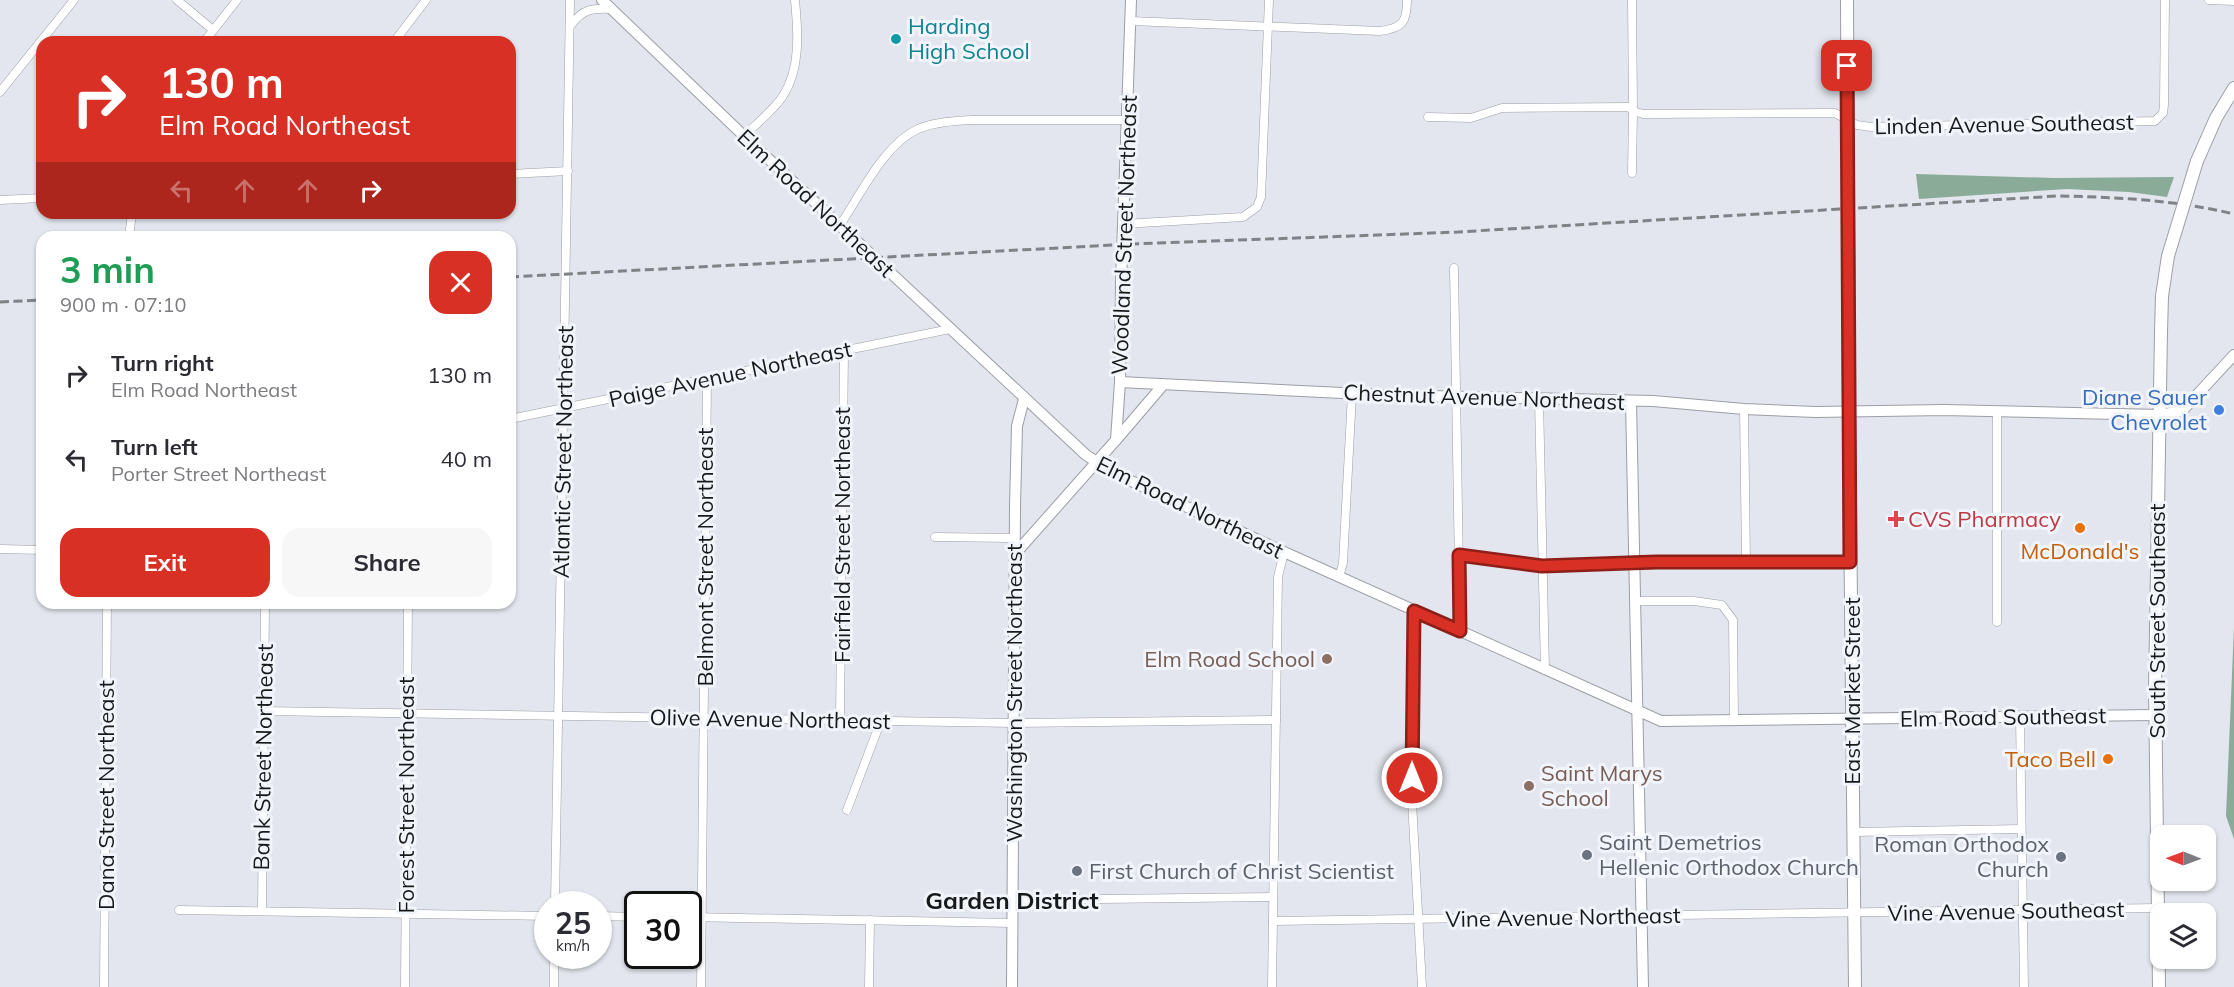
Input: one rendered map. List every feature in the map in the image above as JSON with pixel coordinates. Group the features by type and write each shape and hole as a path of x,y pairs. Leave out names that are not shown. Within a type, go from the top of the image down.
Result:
{"main road":[{"name":"East Market Street","path":"1847,0 1855,987"},
{"name":"South Street Southeast","path":"2158,903 2155,715 2162,296 2168,256 2197,161 2216,118 2234,88"},
{"name":"South Street Southeast","path":"2159,969 2159,987"}],"street":[{"path":"46,36 75,0"},
{"path":"177,0 213,30"},
{"path":"208,36 237,0"},
{"path":"399,36 426,0"},
{"name":"Atlantic Street Northeast","path":"555,891 570,0"},
{"name":"Elm Road Northeast","path":"602,0 1024,399 1096,463 1284,552 1661,721 1852,719"},
{"path":"744,136 784,95 791,78 798,40 795,0"},
{"name":"Woodland Street Northeast","path":"1116,440 1120,382 1131,0"},
{"path":"1124,224 1243,217 1253,212 1260,202 1269,0"},
{"path":"1131,21 1380,31 1392,30 1401,25 1407,11 1407,0"},
{"path":"1632,0 1634,111 1632,173"},
{"name":"Linden Avenue Southeast","path":"1428,117 1471,118 1502,108 1629,107 1642,114 1835,113 1860,126 1871,127 2148,122 2160,118 2164,105 2165,0"},
{"path":"2209,0 2234,1"},
{"path":"571,26 584,11 592,8 611,9"},
{"path":"0,92 36,48"},
{"path":"840,225 892,148 920,128 972,120 1127,120"},
{"path":"516,174 568,171"},
{"path":"0,200 36,198"},
{"path":"1454,268 1460,631"},
{"name":"Paige Avenue Northeast","path":"516,419 950,329"},
{"name":"Fairfield Street Northeast","path":"840,720 844,351"},
{"path":"2159,416 2182,411 2234,355"},
{"name":"Belmont Street Northeast","path":"702,918 707,379"},
{"name":"Chestnut Avenue Northeast","path":"1120,382 1352,394 1653,401 1744,409 2159,416"},
{"path":"1015,555 1163,384"},
{"path":"1339,577 1343,563 1352,394"},
{"name":"Washington Street Northeast","path":"1012,987 1017,426 1024,399"},
{"path":"1539,400 1545,670"},
{"path":"1631,401 1643,987"},
{"path":"1744,409 1746,562"},
{"path":"1997,412 1997,622"},
{"path":"935,537 1015,538"},
{"path":"0,549 36,550"},
{"path":"1272,987 1278,578 1284,552"},
{"path":"1459,555 1542,566 1656,562 1850,562"},
{"path":"1635,601 1694,601 1722,605 1733,620 1734,721"},
{"name":"Dana Street Northeast","path":"104,987 108,609"},
{"name":"Bank Street Northeast","path":"262,910 265,609"},
{"name":"Forest Street Northeast","path":"405,987 408,609"},
{"path":"1414,611 1412,790 1422,987"},
{"name":"Olive Avenue Northeast","path":"264,711 1014,723 1276,720"},
{"name":"Elm Road Southeast","path":"1852,719 2155,715"},
{"path":"2020,717 2024,987"},
{"path":"847,810 877,731 877,721"},
{"path":"1853,832 2021,829"},
{"path":"1012,900 1273,897"},
{"name":"Vine Avenue Southeast","path":"1854,913 2150,908"},
{"path":"179,910 534,916"},
{"name":"Vine Avenue Northeast","path":"1273,921 1854,913"},
{"path":"702,918 1012,923"},
{"path":"869,987 870,921"},
{"path":"554,969 554,987"},
{"name":"Belmont Street Northeast","path":"701,969 701,987"}],"green space":[{"path":"1916,174 2054,178 2174,177 2167,197 2129,192 2067,189 1919,199"},
{"path":"2234,627 2234,839 2226,816"}],"railway":[{"path":"516,277 1133,244 1458,232 2057,196 2146,200 2190,205 2234,214"},
{"path":"0,302 36,300"}],"place":[{"name":"Harding High School","path":"896,39"},
{"name":"Diane Sauer Chevrolet","path":"2219,410"},
{"name":"CVS Pharmacy","path":"1896,519"},
{"name":"McDonald's","path":"2080,528"},
{"name":"Elm Road School","path":"1327,659"},
{"name":"Taco Bell","path":"2108,759"},
{"name":"Saint Marys School","path":"1529,786"},
{"name":"Saint Demetrios Hellenic Orthodox Church","path":"1587,855"},
{"name":"Roman Orthodox Church","path":"2061,857"},
{"name":"First Church of Christ Scientist","path":"1077,871"}],"district":[{"name":"Garden District","path":"1012,900"}],"route":[{"path":"1412,778 1414,611 1460,631 1459,555 1542,566 1656,562 1850,562 1847,66"}]}
